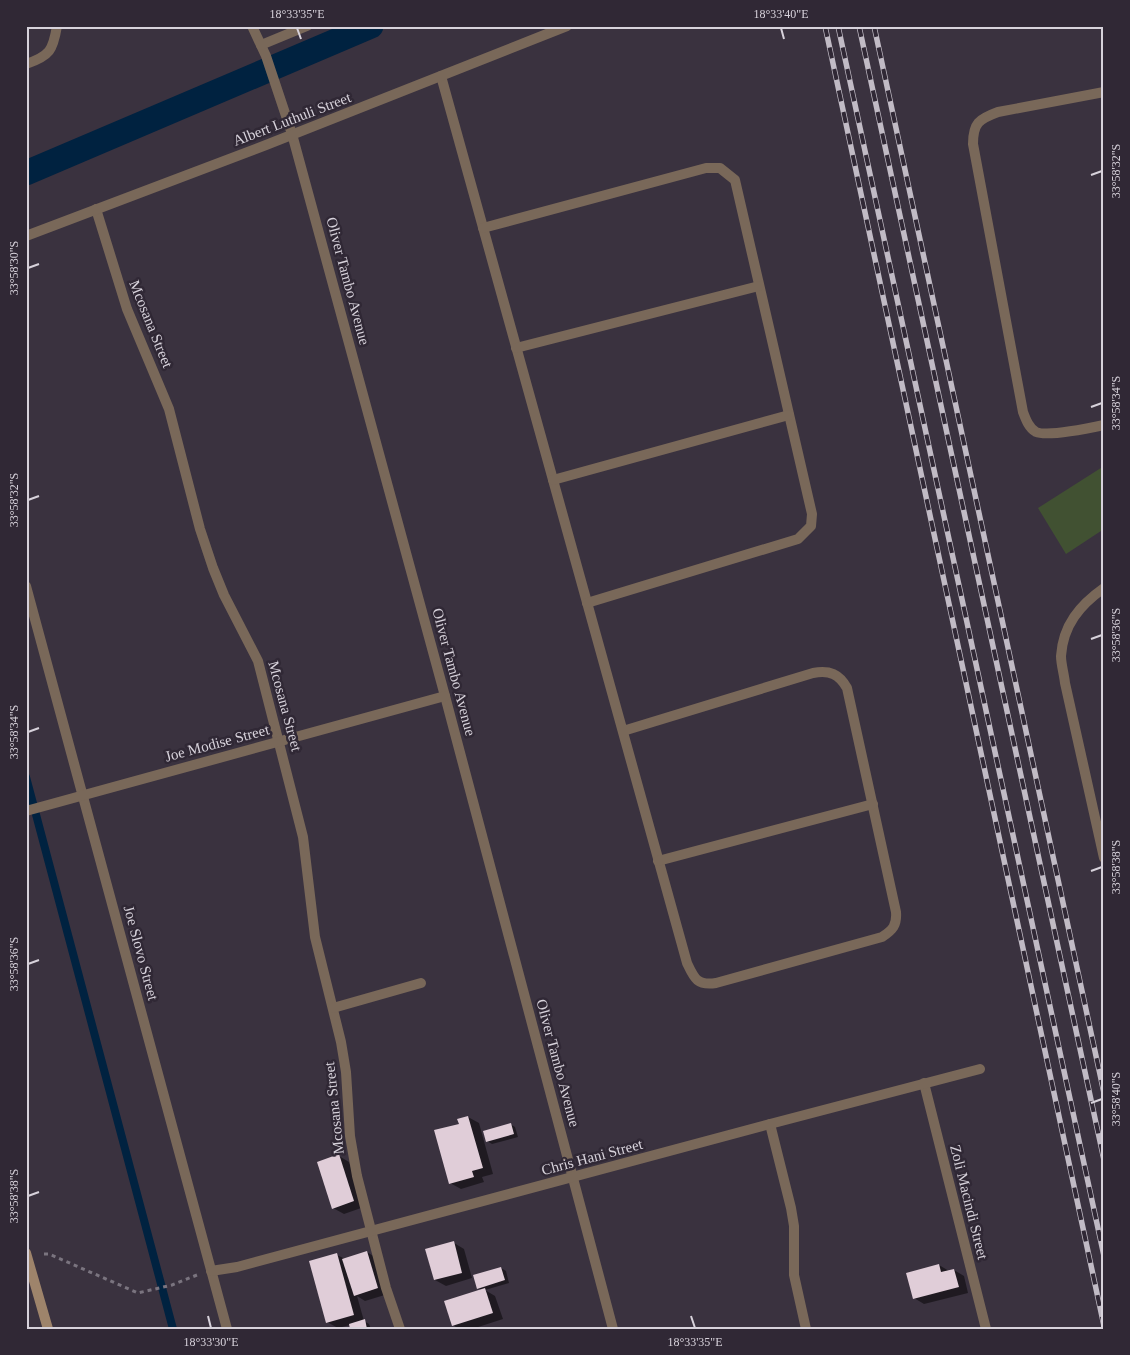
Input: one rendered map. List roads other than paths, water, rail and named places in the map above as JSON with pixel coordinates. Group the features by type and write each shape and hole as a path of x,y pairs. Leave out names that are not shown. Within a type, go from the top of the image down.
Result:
{"street":[{"path":"26,64 41,59 49,52 57,26"},
{"name":"Oliver Tambo Avenue","path":"252,26 266,56 292,134 445,696 613,1329"},
{"path":"261,45 307,26"},
{"name":"Albert Luthuli Street","path":"26,236 567,26"},
{"path":"441,76 658,861 687,962 694,978 706,984 716,983 882,937 892,931 896,923 896,912 848,688 837,674 824,671 813,673 623,731"},
{"path":"1104,92 998,112 978,122 973,131 973,144 1023,412 1029,426 1037,432 1051,434 1104,426"},
{"path":"483,228 706,168 720,168 735,180 812,514 811,526 798,539 587,603"},
{"name":"Mcosana Street","path":"96,209 127,309 169,410 200,529 213,568 224,595 258,660 280,741 303,837 315,937 346,1072 350,1136 357,1176 386,1288 400,1329"},
{"path":"516,348 759,286"},
{"path":"553,480 789,415"},
{"name":"Joe Slovo Street","path":"26,586 227,1329"},
{"path":"1104,588 1075,613 1066,631 1061,657 1065,683 1104,858"},
{"name":"Joe Modise Street","path":"26,811 445,696"},
{"path":"658,861 872,804"},
{"path":"332,1008 422,983"},
{"name":"Chris Hani Street","path":"211,1271 237,1267 924,1083 980,1070"},
{"name":"Zoli Macindi Street","path":"924,1083 986,1329"},
{"path":"770,1124 791,1208 794,1226 794,1275 806,1329"},
{"path":"26,1253 48,1329"}],"waterway":[{"path":"26,173 371,26"},
{"path":"26,777 173,1329"}],"railway":[{"path":"825,26 1104,1326"},
{"path":"838,26 1104,1256"},
{"path":"859,26 1104,1160"},
{"path":"874,26 1104,1093"}]}
